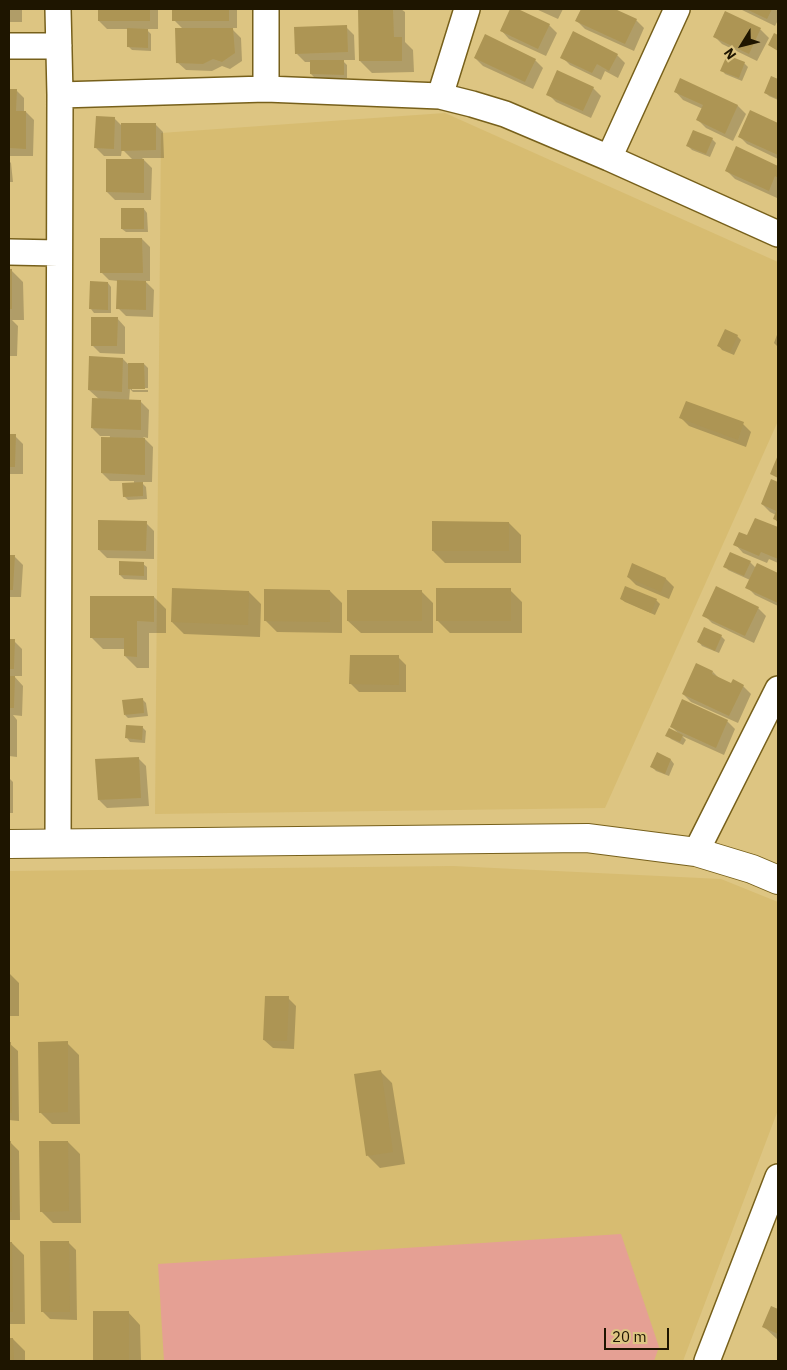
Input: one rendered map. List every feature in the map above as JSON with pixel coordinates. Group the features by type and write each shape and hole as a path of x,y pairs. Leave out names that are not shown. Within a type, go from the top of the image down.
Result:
{"street":[{"path":"58,9 60,95 58,253 58,844"},
{"path":"266,9 266,89"},
{"path":"440,96 467,9"},
{"path":"609,158 677,9"},
{"path":"9,46 59,46"},
{"path":"60,95 266,89 440,96 505,114 609,158 778,234"},
{"path":"9,252 58,253"},
{"path":"696,852 778,689"},
{"path":"9,844 587,838 696,852 752,869 778,880"},
{"path":"707,1361 778,1176"}],"shaded area":[{"path":"445,113 778,262 778,421 605,808 155,814 161,133"},
{"path":"453,866 721,879 778,902 778,1110 683,1361 9,1361 9,871"},
{"path":"621,1234 659,1347 654,1361 164,1361 158,1264"}],"building":[{"path":"98,9 150,9 150,21 98,21"},
{"path":"172,9 229,9 229,21 172,21"},
{"path":"358,9 393,9 394,37 402,37 402,61 359,61"},
{"path":"510,9 518,9 550,24 538,49 500,31"},
{"path":"581,9 615,9 637,19 625,44 575,21"},
{"path":"746,9 772,9 767,19"},
{"path":"725,11 761,28 749,54 713,37"},
{"path":"347,25 348,52 295,54 294,27"},
{"path":"127,28 148,29 148,48 127,47"},
{"path":"175,28 233,28 235,53 222,62 213,59 203,64 176,63"},
{"path":"573,31 618,54 609,71 597,64 592,73 560,58"},
{"path":"774,33 778,35 778,51 768,45"},
{"path":"485,34 536,59 525,82 474,58"},
{"path":"727,55 745,62 739,78 720,71"},
{"path":"310,60 344,60 344,75 310,74"},
{"path":"557,70 594,87 583,111 546,95"},
{"path":"771,76 778,79 778,99 764,93"},
{"path":"680,78 738,105 725,134 696,120 703,105 674,92"},
{"path":"9,89 17,89 16,111 26,111 26,149 9,148"},
{"path":"750,110 778,123 778,155 738,137"},
{"path":"96,116 115,117 114,149 94,148"},
{"path":"121,123 156,123 156,150 121,151"},
{"path":"693,130 713,138 706,154 686,146"},
{"path":"736,146 778,166 778,178 775,176 769,191 725,171"},
{"path":"106,159 144,159 144,193 106,192"},
{"path":"121,208 144,208 144,229 121,229"},
{"path":"100,238 142,238 143,273 100,273"},
{"path":"9,269 12,269 12,309 9,309"},
{"path":"117,280 146,281 146,310 116,309"},
{"path":"90,281 108,282 108,310 89,309"},
{"path":"91,317 118,317 117,346 91,346"},
{"path":"725,329 738,335 730,352 717,346"},
{"path":"89,356 123,358 122,392 88,390"},
{"path":"128,363 144,363 145,389 128,389"},
{"path":"92,398 141,400 141,430 91,428"},
{"path":"686,401 744,422 738,440 679,418"},
{"path":"9,434 16,434 15,467 9,467"},
{"path":"101,437 145,438 145,475 101,473"},
{"path":"778,455 778,478 770,474"},
{"path":"771,479 778,482 778,521 773,519 776,511 761,504"},
{"path":"143,482 143,496 123,497 122,483"},
{"path":"755,518 778,527 778,559 761,552 759,556 733,545 739,532 747,535"},
{"path":"98,520 147,521 146,551 98,550"},
{"path":"432,521 509,522 509,551 432,551"},
{"path":"730,552 751,561 744,576 723,567"},
{"path":"9,555 15,555 13,590 9,590"},
{"path":"119,561 144,562 144,576 119,575"},
{"path":"632,563 666,578 661,592 627,577"},
{"path":"757,563 778,573 778,603 745,588"},
{"path":"625,586 657,599 651,613 620,599"},
{"path":"716,586 759,607 745,636 702,616"},
{"path":"172,588 249,591 248,625 171,622"},
{"path":"436,588 511,588 511,621 436,621"},
{"path":"264,589 330,590 330,622 264,621"},
{"path":"347,590 422,590 422,621 347,621"},
{"path":"90,596 154,596 154,622 137,621 137,657 124,656 124,638 90,638"},
{"path":"704,627 722,635 715,651 697,642"},
{"path":"9,639 15,639 14,669 9,669"},
{"path":"350,655 399,655 399,685 349,684"},
{"path":"696,663 713,671 712,674 731,683 733,679 744,685 729,716 682,694"},
{"path":"9,676 15,676 14,708 9,708"},
{"path":"143,698 144,713 124,715 122,700"},
{"path":"682,699 728,720 716,748 670,727"},
{"path":"126,725 143,726 142,740 125,738"},
{"path":"669,728 683,735 680,742 665,736"},
{"path":"657,752 671,759 665,774 650,767"},
{"path":"139,757 141,798 98,800 95,759"},
{"path":"265,996 289,996 287,1041 263,1040"},
{"path":"68,1041 68,1112 39,1113 38,1042"},
{"path":"9,1042 11,1042 12,1113 9,1113"},
{"path":"381,1070 393,1152 366,1156 354,1074"},
{"path":"9,1141 11,1141 12,1212 9,1212"},
{"path":"39,1141 68,1141 69,1211 40,1212"},
{"path":"40,1241 69,1241 70,1312 41,1312"},
{"path":"9,1242 12,1242 13,1312 9,1312"},
{"path":"771,1306 778,1309 778,1334 762,1327"},
{"path":"93,1311 129,1311 129,1361 93,1361"},
{"path":"9,1338 13,1338 14,1361 9,1361"}]}
